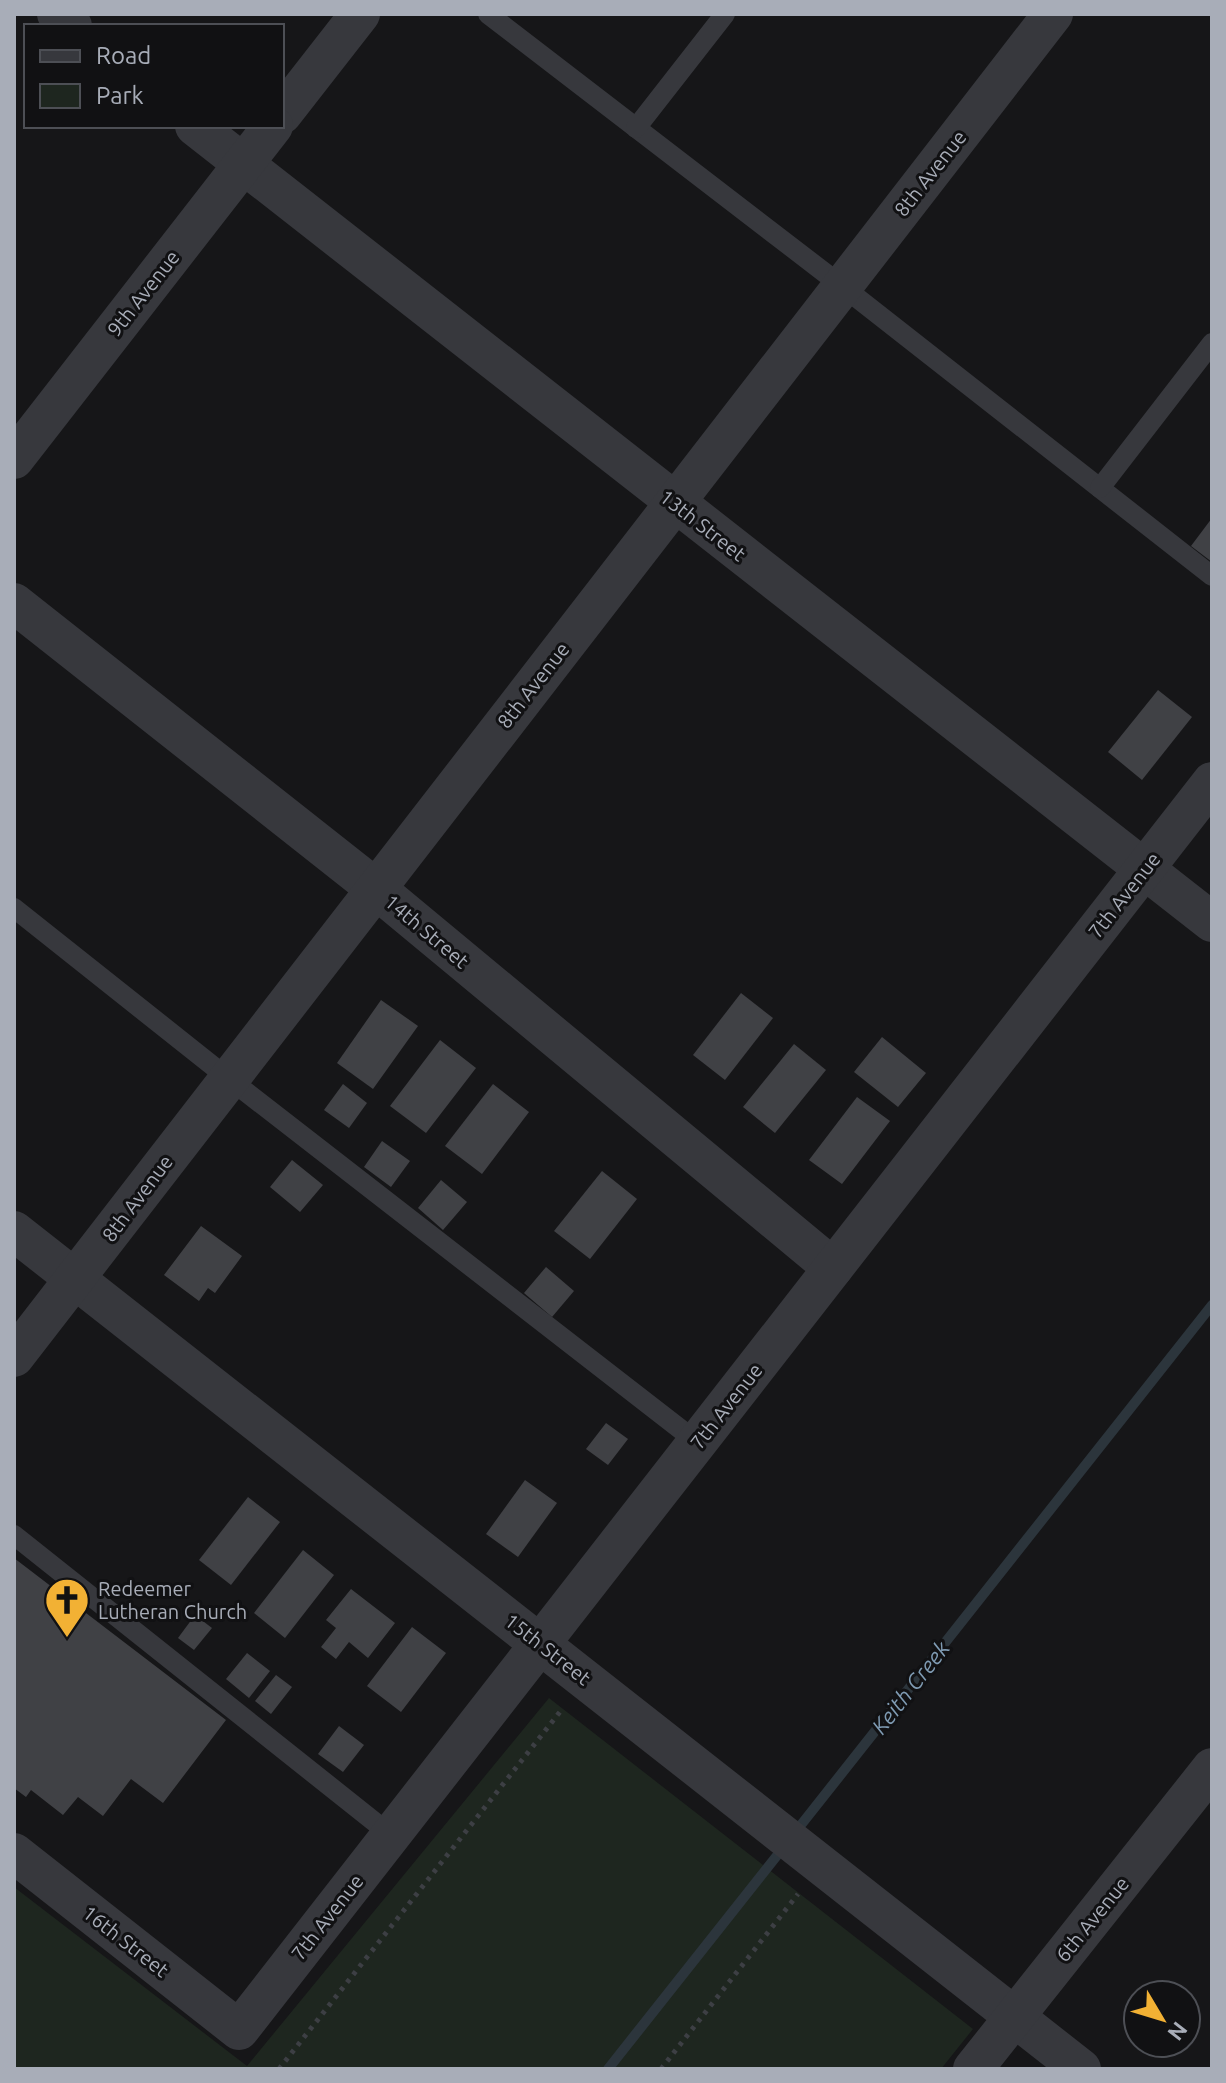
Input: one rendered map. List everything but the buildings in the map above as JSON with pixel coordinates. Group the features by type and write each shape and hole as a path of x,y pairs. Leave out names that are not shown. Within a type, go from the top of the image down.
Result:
{"street":[{"path":"284,111 360,14"},
{"name":"8th Avenue","path":"14,1357 1053,14"},
{"name":"13th Street","path":"197,128 1212,922"},
{"name":"9th Avenue","path":"14,459 271,128"},
{"name":"14th Street","path":"14,603 375,888 833,1268"},
{"name":"7th Avenue","path":"239,2030 1212,782"},
{"name":"15th Street","path":"14,1231 542,1643 765,1823 807,1880 1014,2016 1081,2069"},
{"name":"6th Avenue","path":"973,2069 1212,1768"},
{"name":"16th Street","path":"14,1853 239,2030"}],"lane":[{"path":"488,14 1212,576"},
{"path":"636,128 725,14"},
{"path":"1100,488 1212,343"},
{"path":"14,908 697,1442"},
{"path":"14,1535 391,1835"}],"path":[{"path":"279,2069 563,1709"},
{"path":"661,2069 807,1880"}],"green space":[{"path":"549,1698 973,2029 941,2069 14,2069 14,1887 247,2066"}],"waterway":[{"name":"Keith Creek","path":"793,1835 1212,1305"},
{"name":"Keith Creek","path":"608,2069 783,1848"}],"place":[{"name":"Redeemer Lutheran Church","path":"67,1639"}]}
